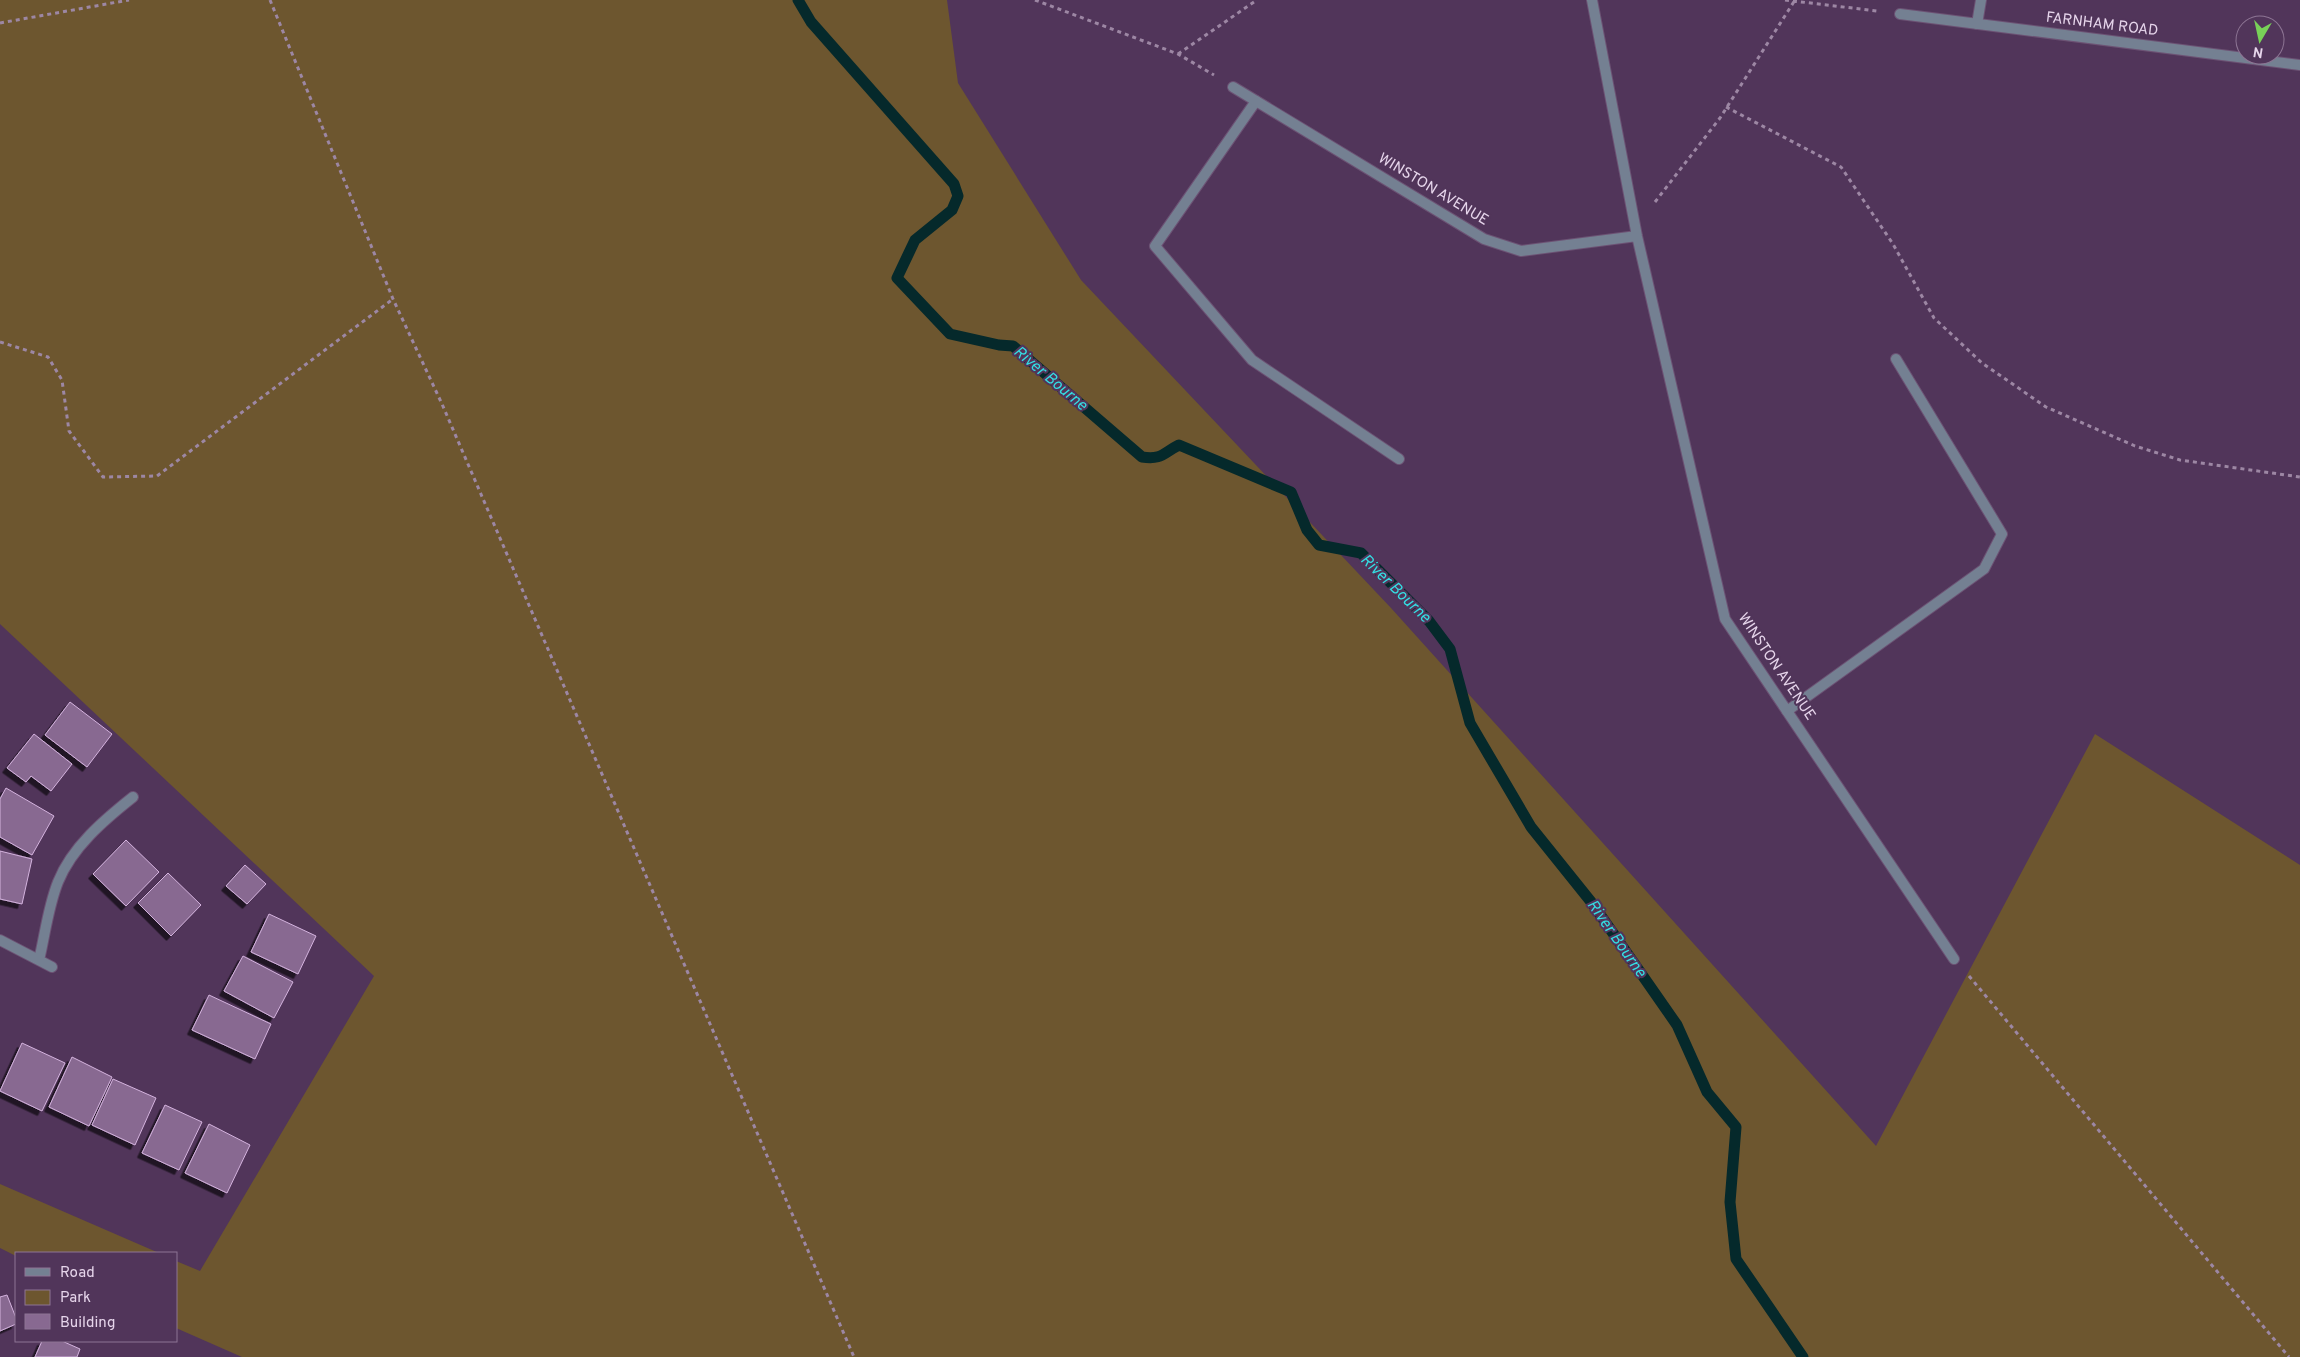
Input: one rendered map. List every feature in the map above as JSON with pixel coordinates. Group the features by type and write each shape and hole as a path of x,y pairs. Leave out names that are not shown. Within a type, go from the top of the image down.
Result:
{"street":[{"name":"WINSTON AVENUE","path":"1592,0 1636,233 1725,620 1954,959"},
{"path":"1977,24 1981,0"},
{"name":"FARNHAM ROAD","path":"1900,14 2300,65"},
{"name":"WINSTON AVENUE","path":"1233,87 1484,239 1521,251 1636,233"},
{"path":"1256,101 1155,246 1252,360 1399,459"},
{"path":"1787,711 1984,569 2002,534 1896,359"},
{"path":"39,960 54,897 69,862 108,817 133,797"},
{"path":"0,940 52,967"}],"path":[{"path":"0,23 129,0"},
{"path":"270,0 393,299 450,422 854,1357"},
{"path":"1035,0 1178,54 1233,87"},
{"path":"1178,54 1257,0"},
{"path":"1785,0 1900,14"},
{"path":"1636,233 1726,107 1794,1"},
{"path":"1726,107 1841,167 1893,244 1934,318 1982,364 2046,407 2135,446 2180,460 2300,477"},
{"path":"0,342 48,357 62,380 69,431 102,477 156,476 393,299"},
{"path":"1954,959 2289,1357"}],"green space":[{"path":"0,0 947,0 958,83 1081,280 1391,608 1876,1146 2095,734 2300,865 2300,1357 242,1357 178,1329 178,1262 200,1271 374,976 0,624"},
{"path":"0,1184 157,1252 15,1252 15,1256 0,1248"}],"building":[{"path":"70,702 112,734 87,767 45,735"},
{"path":"34,734 72,764 51,791 31,776 26,782 7,768"},
{"path":"6,788 54,816 32,855 0,837 0,799"},
{"path":"126,840 159,872 126,906 93,874"},
{"path":"0,851 32,859 22,904 0,899"},
{"path":"245,865 266,884 247,904 226,886"},
{"path":"168,873 201,905 171,936 138,903"},
{"path":"269,914 316,936 298,974 251,952"},
{"path":"243,956 293,982 274,1018 224,991"},
{"path":"209,995 271,1024 255,1059 192,1030"},
{"path":"22,1043 65,1063 42,1111 0,1091"},
{"path":"72,1057 112,1077 89,1126 49,1107"},
{"path":"113,1079 156,1098 135,1145 92,1125"},
{"path":"165,1105 202,1122 179,1170 142,1153"},
{"path":"209,1124 250,1145 227,1193 185,1173"},
{"path":"7,1295 15,1315 15,1324 0,1331 0,1297"},
{"path":"42,1342 64,1342 80,1349 77,1357 35,1357"}],"waterway":[{"name":"River Bourne","path":"798,0 811,22 954,184 958,196 952,210 915,240 897,278 950,334 999,345 1013,346 1142,457 1158,457 1179,445 1291,492 1307,530 1319,545 1361,553 1429,621 1450,649 1470,723 1531,827 1592,903 1677,1025 1707,1092 1736,1127 1730,1202 1736,1259 1803,1357"}]}
